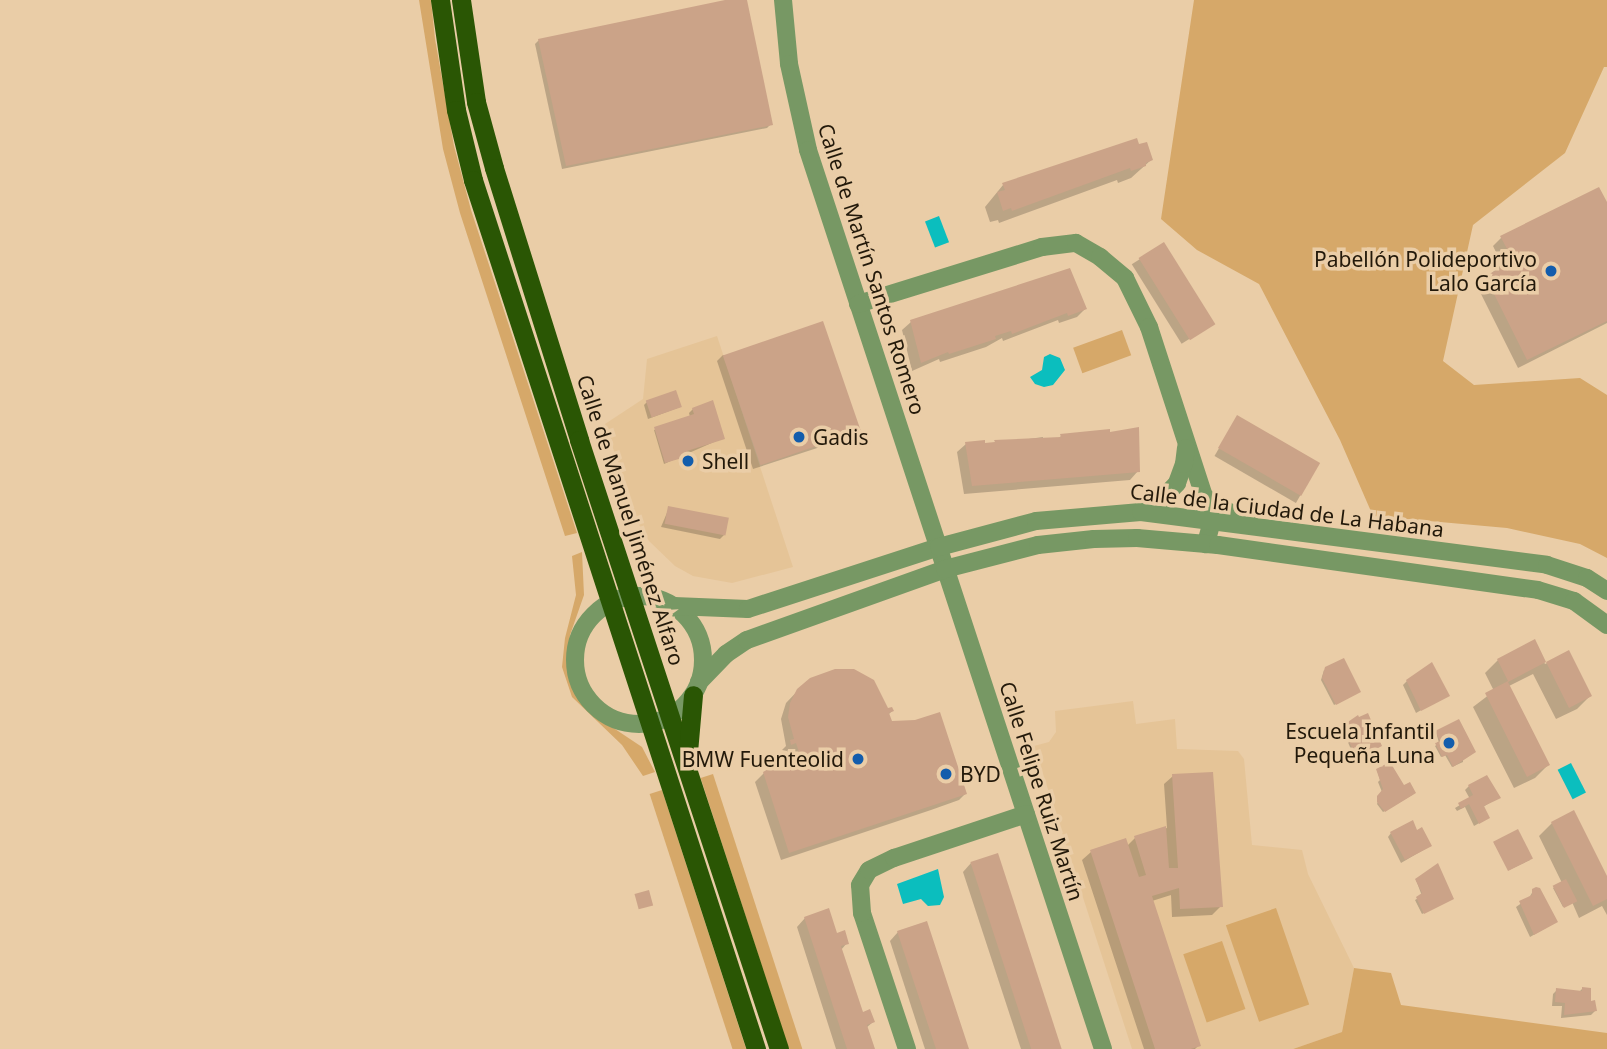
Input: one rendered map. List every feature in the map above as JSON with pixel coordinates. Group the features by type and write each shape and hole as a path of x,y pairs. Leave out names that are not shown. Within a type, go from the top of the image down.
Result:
{"highway":[{"path":"440,0 456,110 473,180 755,1049"},
{"name":"Calle de Manuel Jiménez Alfaro","path":"461,0 476,102 494,168 579,440 779,1049"},
{"path":"687,763 696,688"}],"street":[{"name":"Calle de Martín Santos Romero","path":"783,0 789,64 808,150 939,547"},
{"path":"858,304 1042,247 1076,243 1100,257 1125,278 1137,298 1206,498 1212,521 1206,544"},
{"path":"1141,512 1157,503 1177,483 1184,464 1186,445"},
{"path":"1206,498 1252,526"},
{"name":"Calle de la Ciudad de La Habana","path":"632,595 661,599 674,606 748,610 939,547 1036,521 1141,512 1547,565 1587,578 1607,591"},
{"name":"Calle de la Ciudad de La Habana","path":"671,715 726,654 747,640 945,569 1038,545 1094,539 1137,538 1206,544 1538,590 1574,601 1607,625"},
{"name":"Calle Felipe Ruiz Martín","path":"939,547 1103,1049"},
{"path":"632,595 598,609 578,642 576,668 579,681 592,703 613,718 638,724 651,723 671,715"},
{"path":"674,606 691,625 699,641 702,658 696,688"},
{"path":"907,1049 862,913 860,885 869,870 894,858 1026,814"}],"shaded area":[{"path":"419,0 431,0 435,39 454,146 471,210 577,533 565,536 460,213 443,149"},
{"path":"1194,0 1607,0 1607,67 1604,67 1565,153 1473,225 1443,361 1474,385 1580,378 1607,395 1607,558 1580,544 1507,528 1373,516 1340,440 1259,284 1197,250 1161,219"},
{"path":"1122,330 1131,355 1082,373 1073,348"},
{"name":"Shell","path":"717,336 793,567 732,583 693,576 675,566 649,541 638,523 605,424 643,399 647,359"},
{"path":"582,552 584,595 570,635 568,676 580,701 591,713 642,747 655,772 643,776 622,745 572,697 562,667 565,638 576,595 572,556"},
{"path":"1133,701 1136,724 1175,719 1177,749 1238,751 1244,759 1252,845 1302,850 1308,874 1354,968 1342,1032 1293,1049 1132,1049 1034,746 1049,742 1056,732 1055,711"},
{"path":"713,774 802,1049 789,1049 701,778"},
{"path":"662,790 746,1049 732,1049 650,794"},
{"path":"1276,908 1309,1004 1259,1022 1226,925"},
{"path":"1222,941 1245,1009 1207,1022 1183,954"},
{"path":"1354,968 1391,973 1401,1005 1607,1033 1607,1049 1293,1049 1342,1032"}],"water":[{"path":"939,216 949,242 935,248 925,221"},
{"path":"1050,354 1060,358 1065,370 1053,385 1044,387 1035,384 1030,377 1042,370 1044,357"},
{"path":"1571,763 1586,792 1573,799 1558,770"},
{"path":"938,869 944,897 940,905 928,906 921,899 903,904 897,884"}],"building":[{"path":"725,0 747,0 773,125 566,166 538,39"},
{"path":"1137,138 1139,144 1147,142 1153,160 1146,163 1146,166 1131,171 1130,168 1012,211 1011,208 1003,211 997,192 1005,190 1002,183"},
{"name":"Pabellón Polideportivo Lalo García","path":"1599,187 1607,202 1607,321 1527,360 1485,276 1505,266 1503,261 1511,256 1500,236"},
{"path":"1164,242 1215,324 1190,340 1139,258"},
{"path":"1070,268 1087,309 1068,316 1067,313 1012,334 1011,331 995,336 996,339 949,354 948,352 921,363 910,320"},
{"path":"823,321 861,431 761,465 723,356"},
{"path":"676,390 682,407 652,417 646,400"},
{"path":"713,400 725,439 687,451 689,456 665,463 654,427 694,414 692,408"},
{"path":"1237,415 1320,463 1301,496 1218,448"},
{"path":"1139,427 1140,472 972,486 965,442 1061,437 1060,434 1110,429 1110,432"},
{"path":"668,506 729,518 725,535 665,524"},
{"path":"1535,639 1546,662 1508,682 1550,765 1527,777 1485,693 1508,681 1497,659"},
{"path":"1569,650 1592,696 1569,708 1546,662"},
{"path":"1344,658 1361,692 1336,705 1322,678 1325,667"},
{"path":"1432,662 1450,696 1421,711 1406,680"},
{"name":"BMW Fuenteolid","path":"835,669 854,669 874,680 888,708 892,707 894,711 889,713 892,721 915,720 940,712 967,794 789,853 763,772 799,752 796,743 791,745 790,740 794,739 788,717 790,703 797,689 810,678"},
{"path":"1368,713 1382,746 1357,759 1342,726 1358,715 1359,717"},
{"path":"1459,719 1476,752 1453,767 1447,755 1442,757 1435,743 1440,741 1435,731"},
{"path":"1390,762 1404,785 1410,782 1416,793 1385,812 1377,802 1377,796 1383,789 1376,769"},
{"path":"1213,772 1223,907 1180,909 1179,888 1152,896 1201,1046 1191,1049 1155,1049 1090,850 1126,838 1139,877 1146,875 1134,836 1166,826 1169,868 1178,868 1172,774"},
{"path":"1487,775 1501,798 1484,806 1490,818 1479,824 1469,804 1461,809 1458,803 1473,795 1468,785"},
{"path":"1574,810 1607,876 1607,899 1593,906 1551,822"},
{"path":"1413,820 1417,830 1422,827 1432,846 1405,860 1390,832"},
{"path":"1518,829 1533,858 1508,871 1493,842"},
{"path":"998,853 1062,1049 1031,1049 970,862"},
{"path":"1438,863 1454,899 1424,914 1416,897 1422,893 1415,879"},
{"path":"1566,879 1577,901 1564,908 1553,886"},
{"path":"1540,888 1558,922 1534,935 1519,901 1532,895 1532,889"},
{"path":"649,890 653,905 639,909 635,894"},
{"path":"829,908 837,933 845,930 849,944 841,946 863,1012 870,1009 875,1022 867,1025 875,1049 847,1049 804,917"},
{"path":"927,921 969,1049 936,1049 897,931"},
{"path":"1582,987 1591,988 1591,1001 1595,1000 1597,1011 1564,1015 1565,1003 1555,1002 1556,988 1582,991"}],"place":[{"name":"Pabellón Polideportivo Lalo García","path":"1551,271"},
{"name":"Gadis","path":"799,437"},
{"name":"Shell","path":"688,461"},
{"name":"Escuela Infantil Pequeña Luna","path":"1449,743"},
{"name":"BMW Fuenteolid","path":"858,759"},
{"name":"BYD","path":"946,774"}]}
